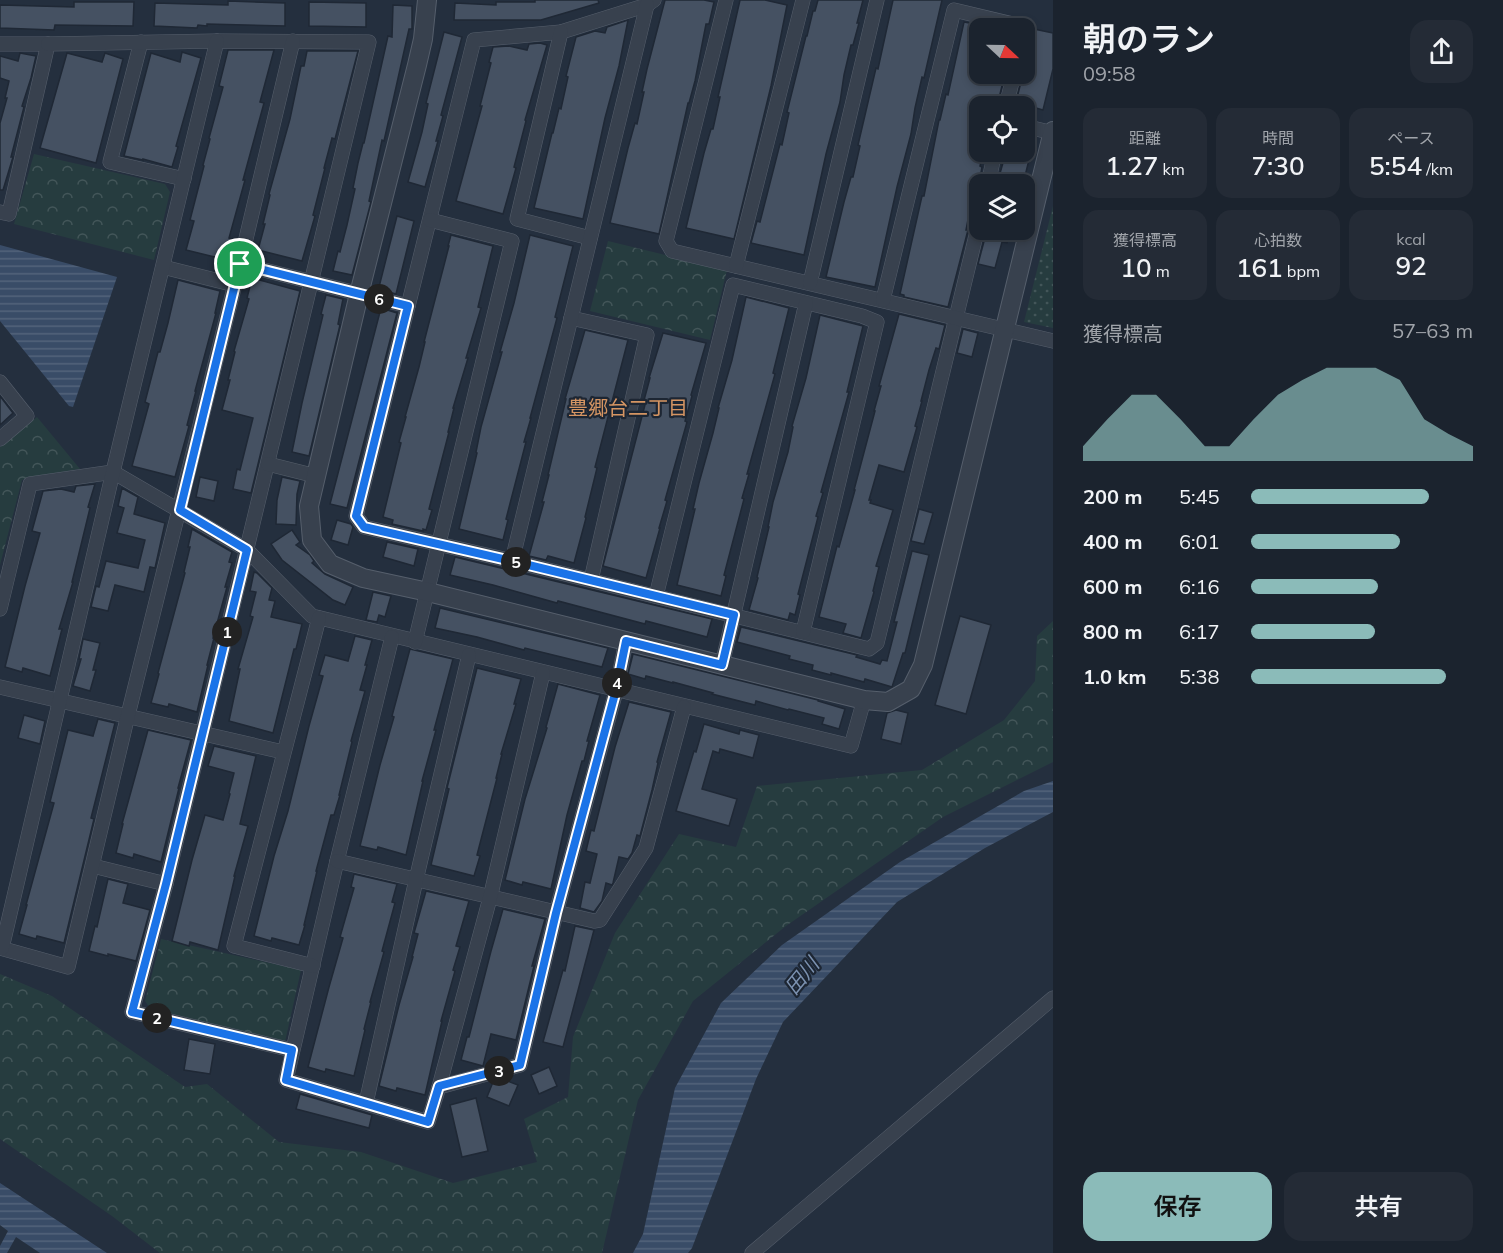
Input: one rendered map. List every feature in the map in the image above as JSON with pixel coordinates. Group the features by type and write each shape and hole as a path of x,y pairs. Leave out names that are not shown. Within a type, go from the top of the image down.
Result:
{"street":[{"path":"427,0 423,39 417,65 359,294 309,506 312,540 330,564 363,578 864,700 888,702 911,689 923,665 1053,132 1035,128"},
{"path":"726,0 666,241 672,250 1053,341"},
{"path":"736,266 803,0"},
{"path":"810,283 878,0"},
{"path":"651,2 561,32 474,40 356,516 364,527 591,580 868,649 877,643 975,240"},
{"path":"512,561 590,238 651,2"},
{"path":"883,300 954,10 987,18"},
{"path":"561,32 517,219 590,238"},
{"path":"217,41 1,948 68,967 293,41"},
{"path":"0,44 217,41 369,42 166,884 132,1012 292,1050"},
{"path":"141,42 110,162 184,179"},
{"path":"0,212 9,214 48,44"},
{"path":"415,642 512,241 430,220"},
{"path":"240,264 408,306"},
{"path":"163,267 234,285"},
{"path":"656,596 734,285 862,316 877,322 803,632"},
{"path":"722,665 806,303"},
{"path":"571,318 647,335 591,580"},
{"path":"0,382 27,416 0,439"},
{"path":"268,464 316,476"},
{"path":"0,609 30,484 113,472 247,550 312,616 851,746 864,700"},
{"path":"313,966 234,946 319,618"},
{"path":"392,637 286,1080 428,1122 490,898 543,673"},
{"path":"439,1086 520,1065 556,913 616,690 626,641"},
{"path":"366,1103 469,655"},
{"path":"0,687 283,752"},
{"path":"337,861 556,913 594,921 600,920 646,848 684,707"},
{"path":"93,866 166,884"},
{"path":"752,1253 1053,998"}],"green space":[{"path":"34,154 165,184 170,192 154,260 14,224"},
{"path":"1053,206 1053,328 1024,322"},
{"path":"608,241 727,270 710,340 590,311"},
{"path":"37,417 80,469 22,480 0,565 0,447"},
{"path":"1053,621 1053,762 943,817 786,926 693,1001 638,1100 602,1253 160,1253 112,1216 0,1139 0,974 52,996 185,1087 207,1084 279,1142 361,1152 453,1183 537,1162 524,1119 568,1097 573,1037 615,933 679,834 736,847 757,786 922,770 1004,720 1035,681 1037,636"},
{"path":"161,939 301,970 285,1042 151,1010 145,1001"}],"water":[{"path":"0,245 117,277 73,407 69,406 0,321"},
{"name":"田川","path":"1053,781 1053,812 985,848 897,902 783,1022 756,1079 692,1248 688,1253 633,1253 643,1234 675,1088 721,1003 782,945 900,862 1024,791"},
{"path":"0,1183 107,1253 40,1253 16,1237 7,1253 0,1253 0,1246 8,1231 0,1225"}],"building":[{"path":"535,0 598,0 599,3 541,20 454,20 455,3 496,5 496,2 535,2"},
{"path":"665,0 714,2 709,24 706,24 659,234 610,223 628,148 635,123 637,124 647,69"},
{"path":"740,0 765,0 787,5 771,86 734,239 686,228 704,153 711,129 713,129"},
{"path":"818,0 863,0 804,255 751,243 757,221 760,222 780,144 782,145 789,113 787,112 806,36"},
{"path":"893,0 942,0 924,78 922,77 875,287 826,277 844,202 851,177 853,177 860,146 858,145"},
{"path":"228,1 285,3 285,26 207,24 207,26 198,25 197,28 154,26 155,3 228,5"},
{"path":"74,2 134,2 133,26 55,25 54,30 0,28 0,5 74,7"},
{"path":"309,2 366,3 366,27 309,26"},
{"path":"393,5 412,6 412,29 409,29 384,141 382,140 369,201 371,202 352,275 333,271 347,225 358,163 388,36 392,37"},
{"path":"628,20 583,219 534,208 552,133 559,108 561,109 568,77 566,76 576,37 595,31 605,33 607,27"},
{"path":"964,22 969,23 969,84 1002,84 1000,96 969,96 969,162 981,162 982,167 981,174 969,174 969,215 966,230 968,230 948,307 904,297 900,294 922,196 924,196 939,120 946,94 948,95"},
{"path":"1035,29 1053,33 1053,69 1043,110 1035,108 1035,96 1018,96 1020,84 1035,84"},
{"path":"444,32 462,37 425,187 408,182 422,132 428,104 426,103"},
{"path":"529,44 547,45 525,120 514,167 516,168 503,214 456,201 482,106 480,106 493,47 509,46 527,50"},
{"path":"228,50 274,50 260,102 264,103 229,238 233,240 227,260 186,250 194,221 190,220 223,87 219,86"},
{"path":"307,51 358,51 335,139 332,138 324,168 313,215 315,216 302,261 258,250 265,224 263,224 269,194 290,119 301,66 304,66"},
{"path":"182,52 201,58 172,167 124,156 151,53 180,62"},
{"path":"20,53 36,56 22,106 24,107 11,157 13,157 3,190 0,190 0,123 9,81 0,78 0,56 18,61"},
{"path":"67,53 102,62 105,53 123,59 96,163 40,148"},
{"path":"1003,162 1028,162 1026,174 1000,174"},
{"path":"397,216 414,221 396,294 379,287"},
{"path":"451,235 493,246 478,307 481,308 453,408 429,509 432,510 426,530 423,529 423,531 392,524 393,520 383,517 405,417"},
{"path":"530,235 573,246 555,317 557,318 524,442 526,442 506,519 508,520 503,540 459,529 481,427 502,352 500,352"},
{"path":"984,240 1008,240 1007,243 1002,242 995,268 978,264"},
{"path":"252,278 300,291 251,493 233,489 253,418 222,410"},
{"path":"178,280 220,291 175,477 132,466 149,404 145,402"},
{"path":"326,295 343,299 338,324 340,325 309,456 292,452"},
{"path":"746,297 789,308 773,373 775,374 747,474 749,474 742,498 744,499 724,575 726,576 721,596 677,585 699,483 732,360"},
{"path":"381,308 397,313 347,508 330,504"},
{"path":"899,314 945,325 939,349 936,348 929,370 915,426 917,427 904,472 879,465 869,500 871,500 870,503 893,510 876,566 879,567 874,592 861,638 843,633 846,624 819,617 837,546 839,547 855,490 881,386 879,386"},
{"path":"820,315 863,326 847,392 849,392 821,492 823,493 816,516 818,517 798,594 800,595 795,615 790,613 788,620 749,610 758,578 773,502 788,452 792,426 806,378"},
{"path":"963,329 978,333 972,357 957,353"},
{"path":"585,330 628,340 595,467 597,468 574,563 548,556 546,560 529,556 544,502 542,502 565,399"},
{"path":"663,333 706,343 646,578 603,566 645,405 643,404 649,378"},
{"path":"0,396 13,413 0,425"},
{"path":"200,477 218,481 214,501 196,497"},
{"path":"282,477 300,481 297,494 296,525 276,524 277,500"},
{"path":"95,484 73,582 59,629 62,629 50,676 23,668 22,672 5,667 40,533 32,531 43,491 61,489 74,492 76,486"},
{"path":"122,488 138,497 134,514 165,523 155,568 150,567 144,592 115,585 108,611 91,607 106,561 138,568 145,540 117,533 124,508 118,506"},
{"path":"919,509 933,513 924,544 911,541"},
{"path":"337,520 351,524 353,527 348,545 331,540"},
{"path":"192,529 232,552 229,562 232,563 225,587 227,587 197,712 169,704 168,707 151,703 185,573"},
{"path":"292,530 300,542 296,545 310,555 314,561 312,563 325,574 353,587 345,605 333,600 282,560 271,544"},
{"path":"387,542 418,549 414,566 383,557"},
{"path":"912,551 929,555 905,653 903,653 892,687 865,679 864,682 812,670 813,665 789,659 790,656 737,642 741,627 857,655 856,657 880,664 882,660 887,661 897,622 894,622"},
{"path":"455,557 712,619 707,637 646,621 645,624 558,601 557,603 450,575"},
{"path":"254,572 272,588 269,600 275,601 271,617 302,624 273,733 229,721 240,669 238,669 253,617 250,616 256,592 250,591"},
{"path":"373,592 391,596 385,617 379,615 377,622 366,620"},
{"path":"440,608 608,648 602,667 525,648 524,650 435,628"},
{"path":"960,616 991,625 966,714 935,705"},
{"path":"355,636 372,640 360,690 365,691 351,741 340,795 334,815 331,815 316,871 299,945 254,936 323,676 319,675 325,655 348,661"},
{"path":"83,639 100,643 90,691 73,686 81,659 79,659"},
{"path":"410,649 453,659 434,730 436,730 406,855 378,847 377,850 360,846"},
{"path":"633,654 818,700 845,709 839,729 822,724 824,718 756,701 755,705 673,682 646,676 645,679 628,674"},
{"path":"477,668 521,679 501,754 474,876 431,865 449,789 447,788"},
{"path":"558,684 600,695 584,761 582,761 567,815 551,889 505,880 525,799"},
{"path":"629,702 671,712 640,836 637,835 628,859 619,857 613,883 612,885 606,883 602,901 594,912 580,908 585,882 590,883 597,854 586,851 591,830 594,831"},
{"path":"896,710 908,713 901,744 881,739 887,713"},
{"path":"24,715 45,721 40,744 18,738"},
{"path":"98,719 115,723 91,818 94,819 64,943 19,934 54,803 50,802 68,730 93,736"},
{"path":"704,724 739,734 740,730 759,735 753,758 720,749 719,753 713,751 702,789 737,799 729,826 676,811"},
{"path":"148,730 191,740 161,862 134,854 133,858 116,853"},
{"path":"214,746 256,756 240,824 248,826 234,876 218,950 190,942 189,946 172,941 205,815 223,820 230,794 234,773 208,766"},
{"path":"354,874 397,884 392,902 395,903 354,1076 308,1067 343,938 340,937 354,888 351,887"},
{"path":"108,879 128,884 123,903 150,910 136,961 89,951"},
{"path":"426,891 469,901 456,946 460,947 425,1095 379,1086 413,957 418,934 414,933"},
{"path":"503,909 545,919 516,1040 491,1034 483,1066 461,1060"},
{"path":"575,926 594,930 563,1047 543,1042 563,970 565,971"},
{"path":"189,1039 215,1044 210,1074 184,1070"},
{"path":"549,1067 557,1086 539,1094 531,1075"},
{"path":"502,1079 518,1085 509,1106 487,1097 493,1082"},
{"path":"300,1094 372,1115 369,1128 296,1109"},
{"path":"476,1098 488,1151 462,1157 450,1105"}],"district":[{"name":"豊郷台二丁目","path":"628,408"}],"route":[{"path":"240,264 408,306 356,516 364,527 734,615 722,665 626,641 616,690 556,913 520,1065 439,1086 428,1122 286,1080 292,1050 132,1012 166,884 247,550 180,510 240,264"}]}
